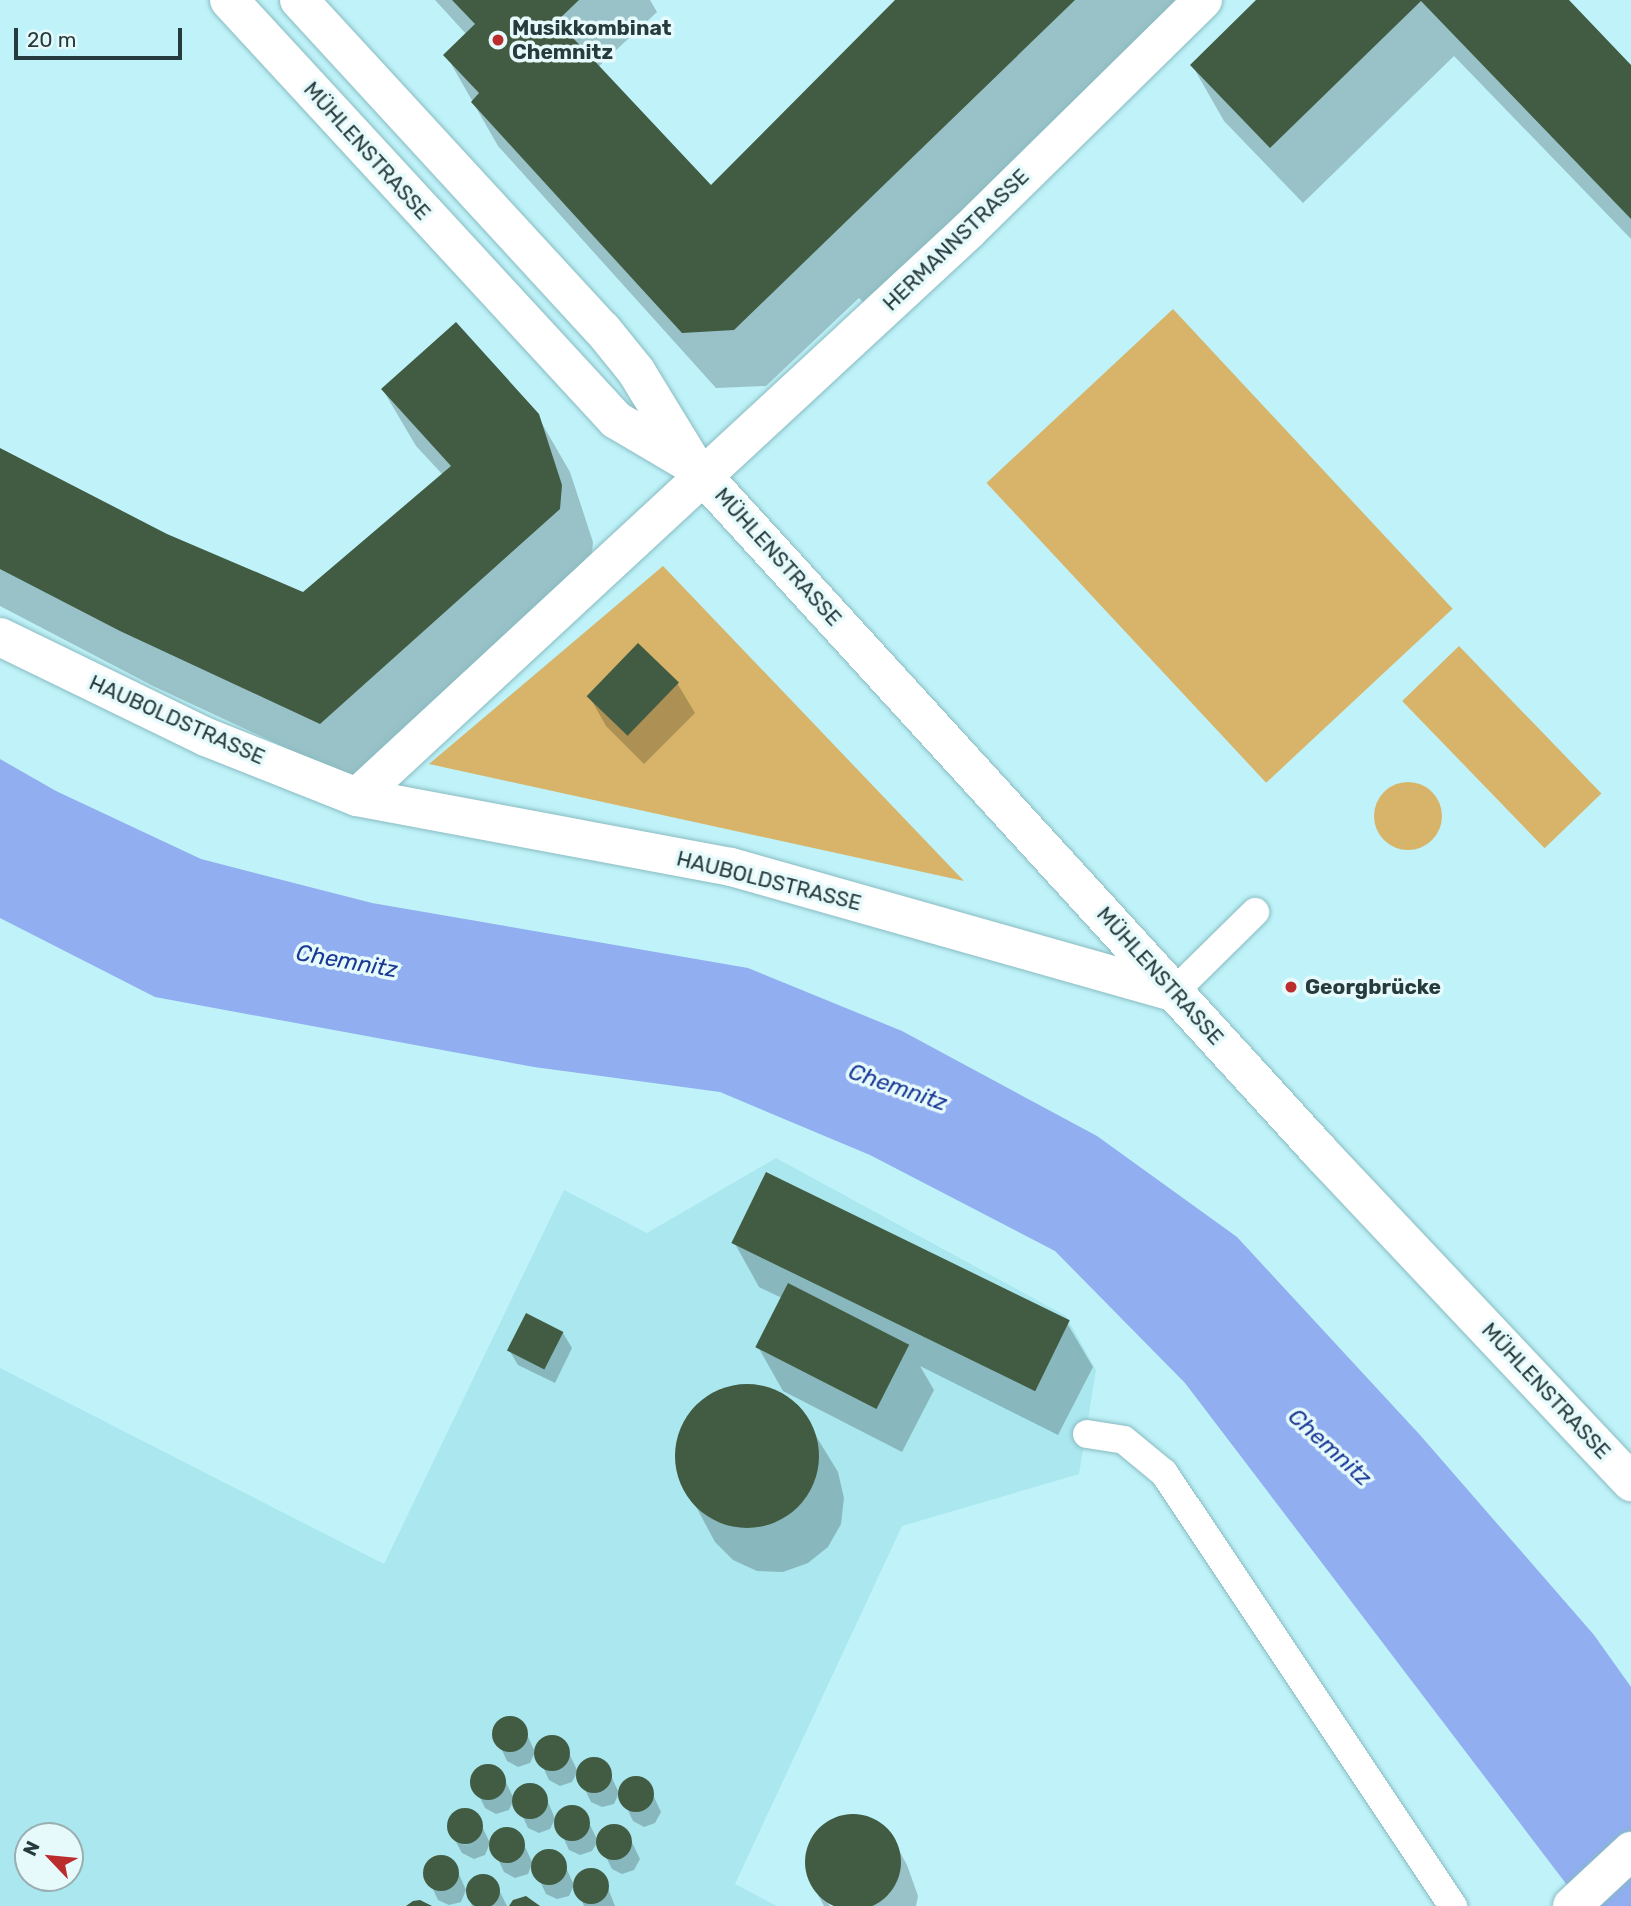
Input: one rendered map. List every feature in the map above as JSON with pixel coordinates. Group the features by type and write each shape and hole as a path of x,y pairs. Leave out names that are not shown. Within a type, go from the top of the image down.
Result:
{"main road":[{"name":"MÜHLENSTRASSE","path":"229,0 616,420 699,471"},
{"name":"MÜHLENSTRASSE","path":"299,0 602,329 652,395 699,471 1174,992 1631,1482"},
{"name":"HERMANNSTRASSE","path":"699,471 969,230 1203,0"},
{"path":"357,797 699,471"},
{"name":"HAUBOLDSTRASSE","path":"0,637 206,737 357,797 731,867 1174,992"},
{"path":"1572,1906 1631,1851"}],"lane":[{"path":"1174,992 1255,912"},
{"path":"1087,1434 1124,1440 1164,1473 1452,1906"}],"shaded area":[{"path":"1173,309 1453,609 1266,783 987,483"},
{"path":"663,566 964,881 429,764"},
{"path":"1459,646 1601,793 1545,848 1402,701"},
{"path":"1408,782 1421,785 1432,792 1439,803 1442,816 1439,829 1432,840 1421,847 1408,850 1395,847 1384,840 1377,829 1374,816 1377,803 1384,792 1395,785"},
{"path":"776,1158 1066,1316 1096,1370 1079,1474 902,1526 735,1884 777,1906 0,1906 0,1368 384,1564 564,1190 647,1233"}],"water":[{"name":"Chemnitz","path":"0,759 56,791 201,859 372,903 748,968 902,1031 1097,1136 1237,1237 1420,1435 1594,1635 1631,1687 1631,1906 1583,1906 1185,1383 1055,1251 870,1155 720,1092 534,1067 155,997 0,918"}],"building":[{"path":"452,0 579,0 557,21 711,185 895,0 1075,0 734,330 682,333 471,102 479,93 443,55 475,24"},
{"path":"1256,0 1569,0 1631,65 1631,219 1421,1 1270,148 1190,65"},
{"path":"456,322 539,414 562,485 560,509 320,724 120,631 0,569 0,448 167,534 303,592 451,466 381,389"},
{"path":"638,643 679,683 628,736 587,696"},
{"path":"766,1172 1070,1320 1035,1391 731,1243"},
{"path":"788,1283 909,1345 876,1409 755,1347"},
{"path":"526,1313 563,1332 544,1369 507,1350"},
{"path":"747,1384 775,1389 798,1405 814,1428 819,1456 814,1484 798,1507 775,1523 747,1528 719,1523 696,1507 680,1484 675,1456 680,1428 696,1405 719,1389"},
{"path":"510,1716 522,1722 528,1734 522,1746 510,1752 498,1746 492,1734 498,1722"},
{"path":"552,1735 565,1740 570,1753 565,1766 552,1771 539,1766 534,1753 539,1740"},
{"path":"594,1757 607,1762 612,1775 607,1788 594,1793 581,1788 576,1775 581,1762"},
{"path":"488,1764 501,1769 506,1782 501,1795 488,1800 475,1795 470,1782 475,1769"},
{"path":"636,1776 648,1782 654,1794 648,1806 636,1812 624,1806 618,1794 624,1782"},
{"path":"530,1783 543,1788 548,1801 543,1814 530,1819 517,1814 512,1801 517,1788"},
{"path":"572,1805 584,1811 590,1823 584,1835 572,1841 560,1835 554,1823 560,1811"},
{"path":"465,1808 478,1813 483,1826 478,1839 465,1844 452,1839 447,1826 452,1813"},
{"path":"853,1814 871,1818 887,1828 897,1844 901,1862 897,1880 887,1896 871,1906 853,1910 835,1906 819,1896 809,1880 805,1862 809,1844 819,1828 835,1818"},
{"path":"614,1824 627,1829 632,1842 627,1855 614,1860 601,1855 596,1842 601,1829"},
{"path":"507,1827 520,1832 525,1845 520,1858 507,1863 494,1858 489,1845 494,1832"},
{"path":"549,1849 562,1854 567,1867 562,1880 549,1885 536,1880 531,1867 536,1854"},
{"path":"441,1855 453,1861 459,1873 453,1885 441,1891 429,1885 423,1873 429,1861"},
{"path":"591,1868 604,1873 609,1886 604,1899 591,1904 578,1899 573,1886 578,1873"},
{"path":"483,1874 495,1879 500,1891 495,1903 483,1908 471,1903 466,1891 471,1879"},
{"path":"526,1896 540,1906 509,1906 513,1900"},
{"path":"420,1900 432,1906 406,1906 413,1901"}],"place":[{"name":"Musikkombinat Chemnitz","path":"498,40"},
{"name":"Georgbrücke","path":"1291,987"}]}
